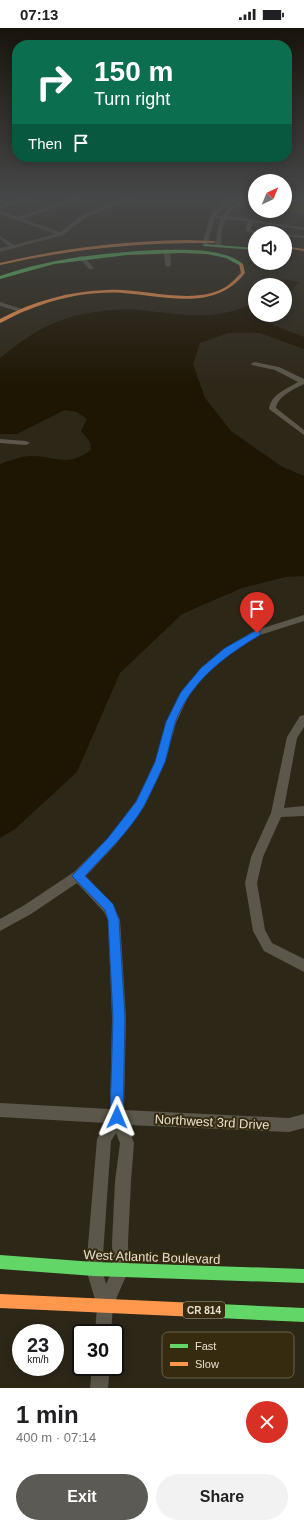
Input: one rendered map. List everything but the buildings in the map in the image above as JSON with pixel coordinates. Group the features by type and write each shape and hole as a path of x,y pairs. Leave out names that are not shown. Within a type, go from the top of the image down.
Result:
{"street":[{"path":"0,270 31,261"},
{"path":"0,278 36,267 64,261"},
{"path":"84,261 91,268"},
{"path":"0,321 20,310 61,297 108,291 145,292 197,298 207,296 224,290 238,280 243,273 242,267 238,261"},
{"path":"0,304 20,310"},
{"path":"254,364 277,368 287,372 303,382 276,398 272,403 272,409 304,434"},
{"path":"0,440 26,443"},
{"path":"0,925 27,910 78,876 112,841 140,804 160,762 174,716 184,695 204,670 228,650 257,633 304,618"},
{"path":"304,719 292,737 277,813 256,857 251,883 259,932 268,947 304,966"},
{"path":"277,813 304,811"},
{"path":"78,876 109,908 114,920 119,1018 117,1117 127,1143 122,1203 121,1269 105,1306 104,1324"},
{"name":"Northwest 3rd Drive","path":"0,1110 289,1125 304,1121"},
{"path":"105,1306 94,1269 104,1139 117,1117"},
{"name":"West Atlantic Boulevard","path":"0,1262 94,1269 304,1276"},
{"name":"CR 814","path":"0,1301 304,1315"},
{"path":"99,1388 100,1376"}],"shaded area":[{"path":"292,281 299,282 292,290"},
{"path":"248,305 248,322 268,322 270,324 304,337 304,349 260,333 228,333 200,343 193,364 205,398 231,431 281,466 304,476 304,576 285,577 242,588 182,614 120,673 77,772 15,829 0,838 0,464 27,456 40,456 61,460 75,459 91,450 90,442 81,431 87,419 77,412 65,410 17,434 0,434 0,358 24,340 47,326 87,313 127,309 177,314 208,315 239,309"}],"traffic: fast":[{"path":"0,278 57,261"},
{"path":"236,261 241,264"},
{"path":"0,1262 94,1269 304,1276"},
{"path":"197,1310 304,1315"}],"traffic: slow":[{"path":"0,264 11,261"},
{"path":"0,321 13,314 39,304 66,296 94,292 121,291 182,297 210,295 222,291 236,281 243,273 241,264"},
{"path":"0,1301 197,1310"}],"route":[{"path":"117,1117 119,1018 114,920 109,908 78,876 112,841 140,804 160,762 171,722 184,695 204,670 228,650 257,633"}]}
